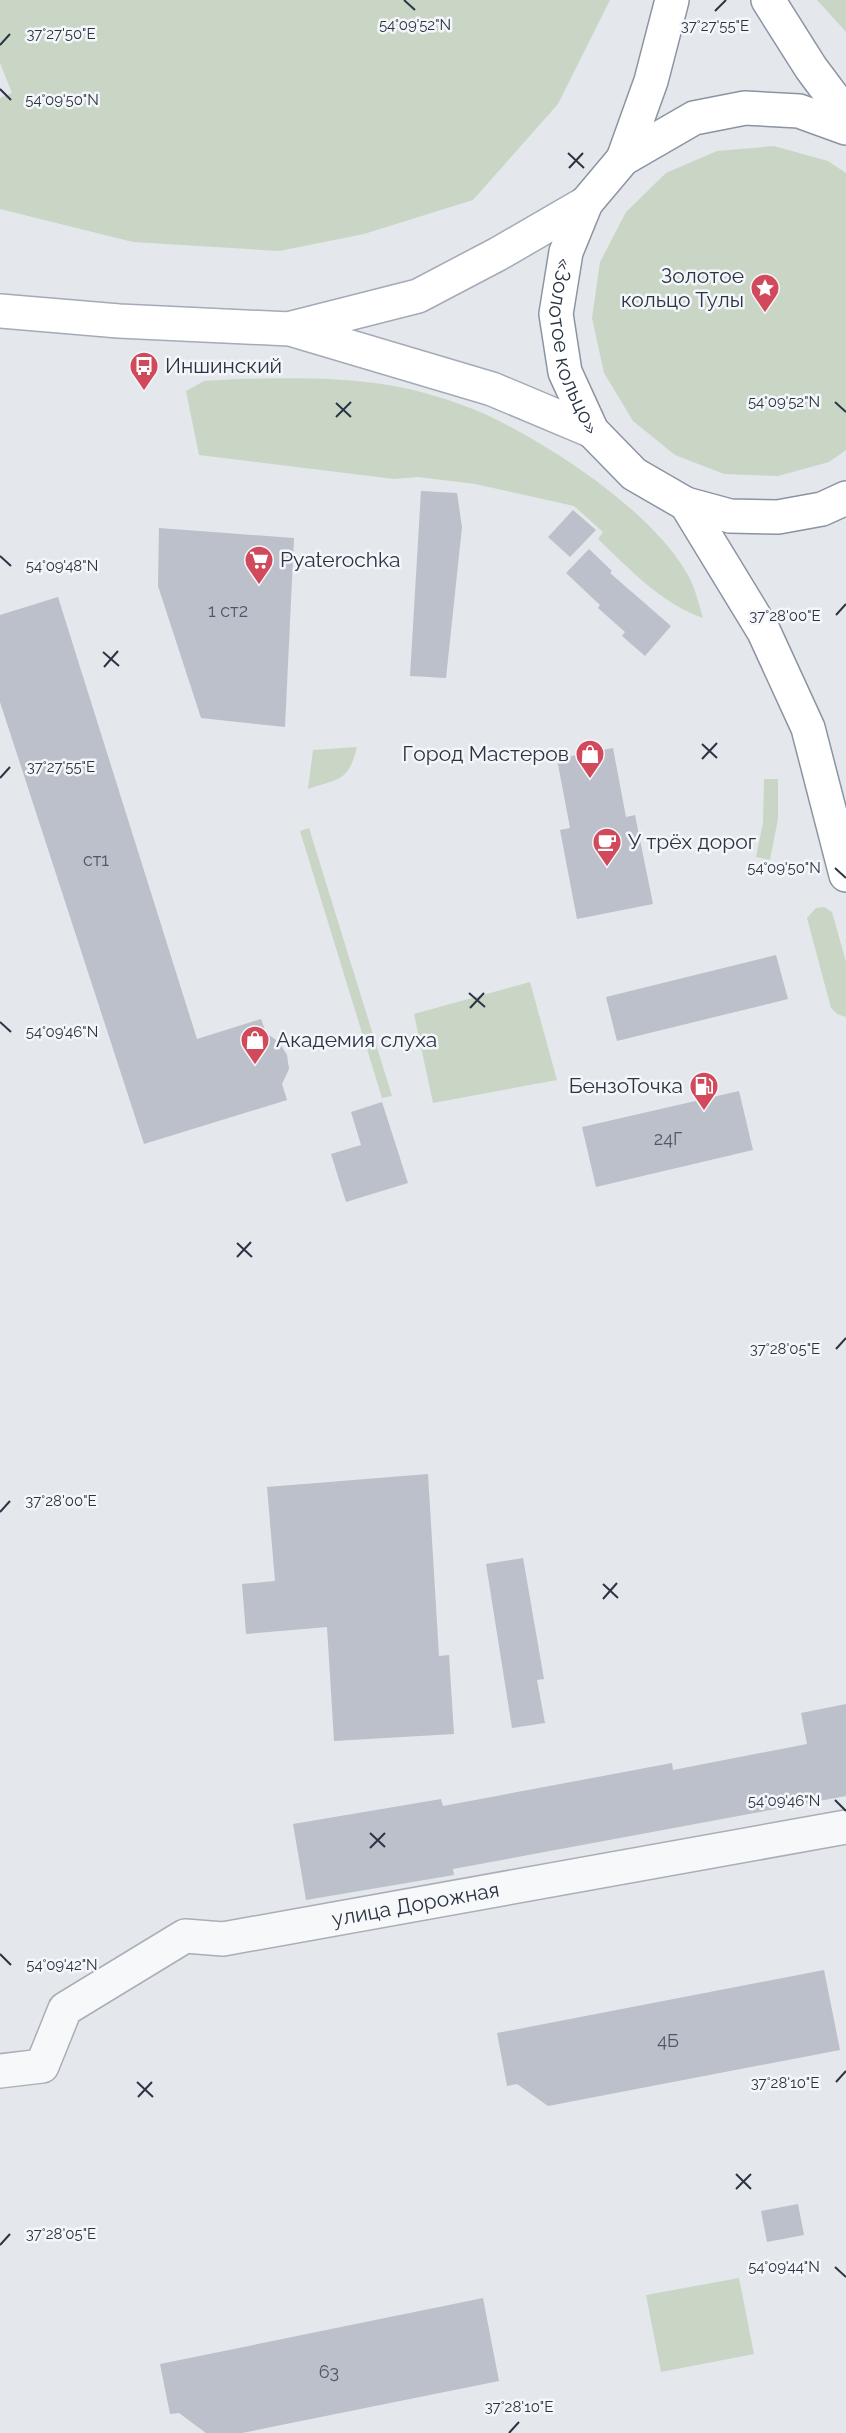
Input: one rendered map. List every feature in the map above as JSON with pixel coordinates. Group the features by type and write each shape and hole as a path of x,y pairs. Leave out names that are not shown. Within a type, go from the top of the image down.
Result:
{"main road":[{"name":"«Золотое кольцо»","path":"623,159 651,81 672,0"},
{"path":"768,0 811,68 846,115"},
{"name":"«Золотое кольцо»","path":"846,128 799,111 745,108 694,118 623,159 586,203 566,252 555,314 565,372 592,431 634,474 686,504 730,516 778,517 822,509 846,498"},
{"path":"290,329 418,296 498,254 586,203"},
{"path":"0,311 119,321 290,329 492,389 592,431"},
{"name":"«Золотое кольцо»","path":"686,504 764,632 808,728 846,875"}],"street":[{"name":"улица Дорожная","path":"0,2071 42,2066 65,2009 185,1936 223,1939 846,1827"}],"green space":[{"path":"0,0 610,0 558,104 473,200 364,234 279,251 133,242 0,209 0,98 12,93 0,63"},
{"path":"817,0 846,0 846,32"},
{"path":"774,146 828,161 846,173 846,450 829,462 778,476 724,474 675,455 633,421 604,373 592,318 600,262 626,212 666,173 717,151"},
{"path":"328,379 395,386 462,405 513,428 571,463 600,484 654,530 690,579 703,618 673,604 646,584 598,539 603,532 574,506 475,484 418,477 394,479 199,455 186,391 204,381"},
{"path":"357,747 346,773 335,780 308,789 313,750"},
{"path":"764,779 778,779 778,819 770,860 756,857 763,823"},
{"path":"309,828 392,1096 382,1098 300,831"},
{"path":"824,907 832,912 846,962 846,1017 837,1014 831,1008 807,918 816,908"},
{"path":"530,982 557,1080 433,1103 414,1014"},
{"path":"739,2278 754,2354 661,2372 646,2295"}],"building":[{"path":"421,491 457,493 462,527 446,678 410,676"},
{"path":"573,510 596,530 570,557 548,537"},
{"path":"159,528 294,538 285,727 201,718 158,586"},
{"path":"589,549 612,571 610,573 671,626 645,656 622,636 625,632 598,608 600,605 566,573"},
{"path":"58,597 197,1039 261,1019 266,1033 279,1042 287,1055 289,1069 282,1084 287,1100 144,1144 0,702 0,615"},
{"name":"У трёх дорог","path":"613,748 626,817 635,815 653,904 577,919 560,830 570,828 557,759"},
{"path":"776,955 788,999 617,1041 606,997"},
{"path":"739,1091 753,1150 596,1187 582,1127"},
{"path":"382,1102 408,1183 346,1202 331,1154 361,1145 351,1112"},
{"path":"428,1474 439,1656 449,1655 454,1734 334,1741 327,1627 246,1634 242,1584 275,1581 267,1487"},
{"path":"523,1558 544,1679 537,1680 545,1723 512,1728 486,1564"},
{"path":"846,1704 846,1796 453,1869 454,1875 306,1900 293,1824 441,1799 443,1806 672,1763 673,1770 807,1744 801,1713"},
{"path":"824,1970 840,2050 548,2106 517,2084 507,2086 497,2033"},
{"path":"798,2204 804,2235 767,2242 761,2211"},
{"path":"483,2298 499,2381 242,2433 206,2433 179,2413 170,2414 160,2364"}],"place":[{"name":"Золотое кольцо Тулы","path":"765,314"},
{"name":"Иншинский","path":"144,392"},
{"name":"Pyaterochka","path":"259,586"},
{"name":"Город Мастеров","path":"590,780"},
{"name":"У трёх дорог","path":"607,868"},
{"name":"Академия слуха","path":"255,1066"},
{"name":"БензоТочка","path":"704,1112"}]}
